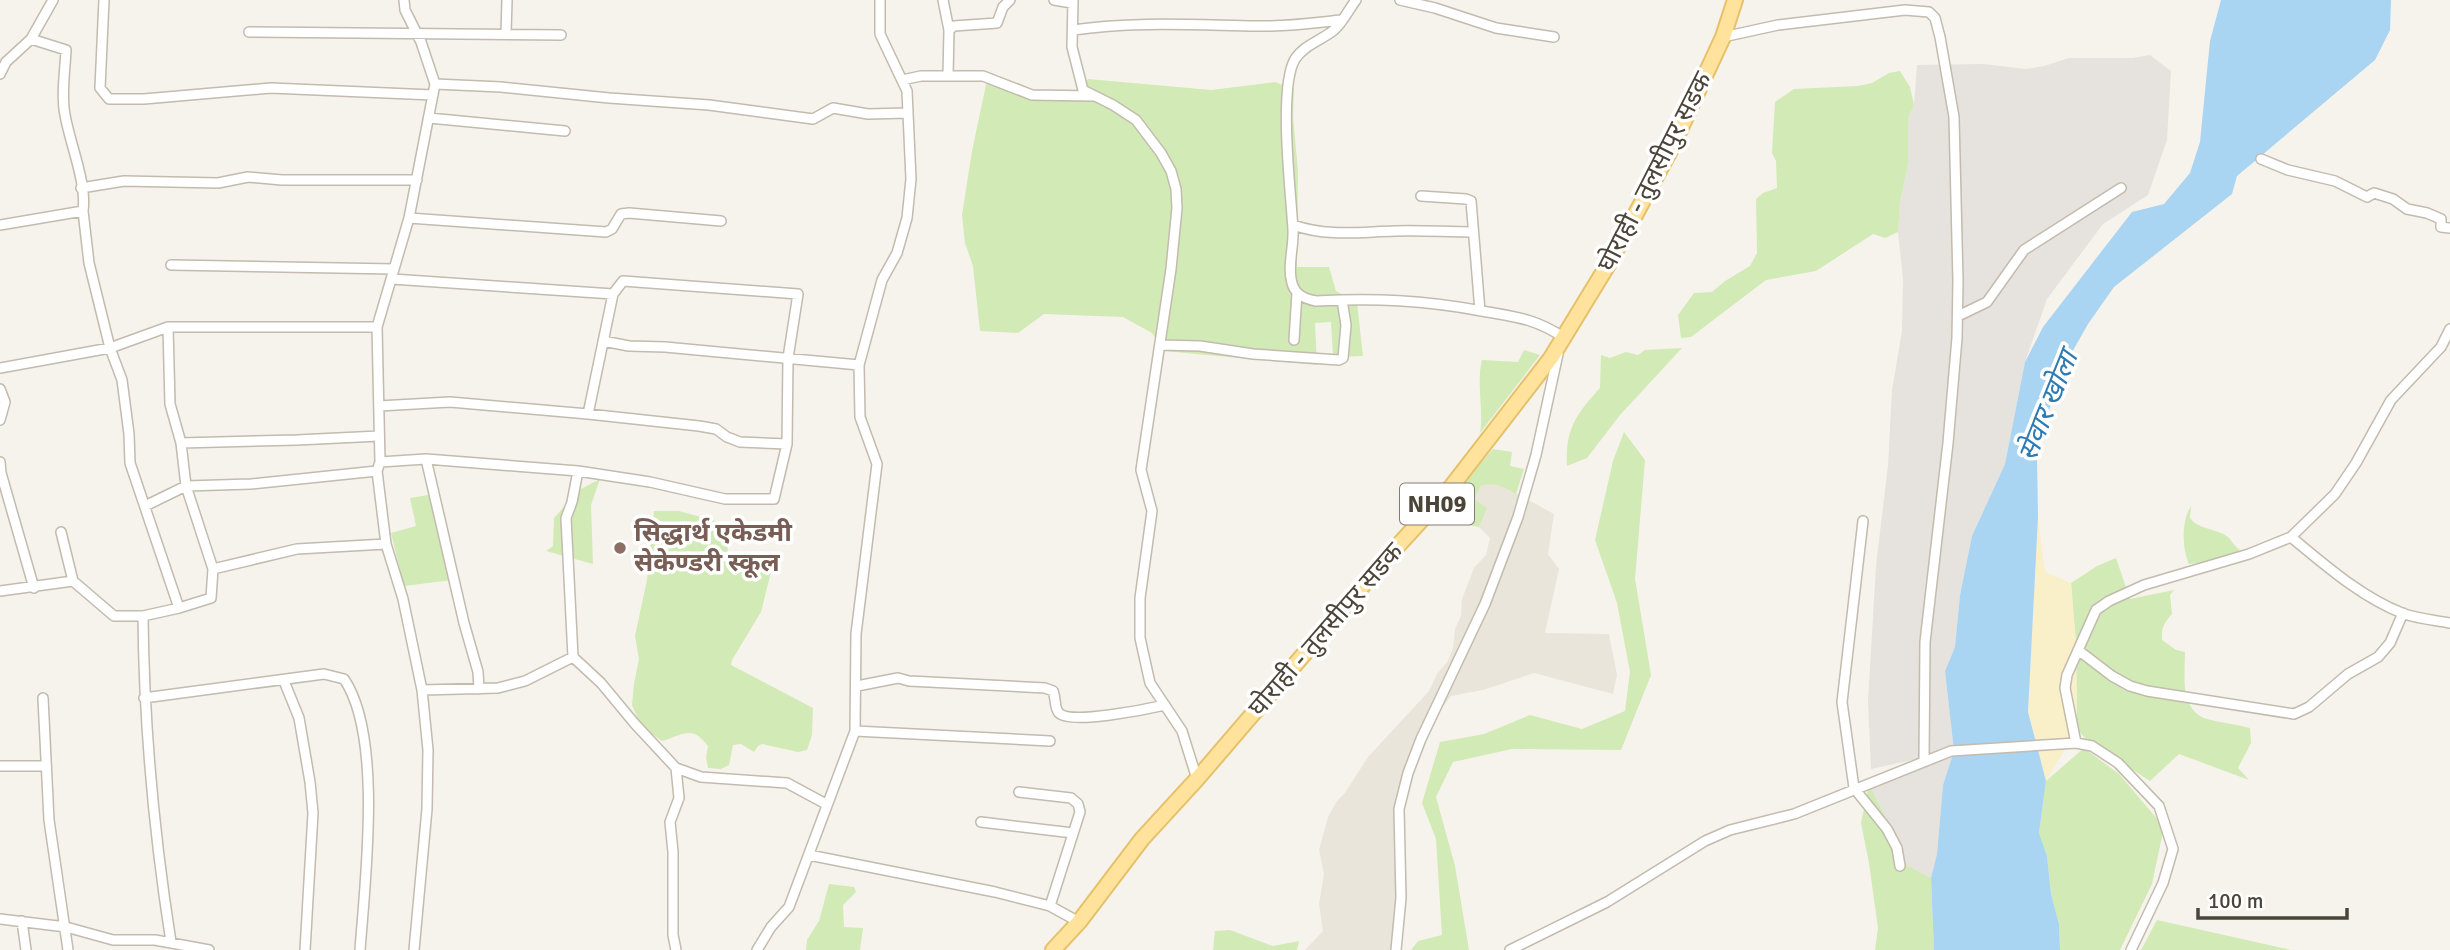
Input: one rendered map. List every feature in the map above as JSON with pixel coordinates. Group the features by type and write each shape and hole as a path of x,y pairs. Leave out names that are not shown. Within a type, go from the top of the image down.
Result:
{"main road":[{"name":"घोराही - तुलसीपुर सडक","path":"1053,950 1079,922 1142,839 1448,491 1551,358 1609,263 1665,160 1723,37 1735,0"}],"street":[{"path":"0,74 6,62 31,39 53,0"},
{"path":"104,0 100,88 109,99 144,99 271,88 433,95"},
{"path":"404,0 405,10 417,34 435,84 409,218 377,327 379,467 386,544 403,599 422,690 428,750 427,797 414,950"},
{"path":"506,33 507,0"},
{"path":"757,950 771,927 789,907 855,731 856,634 877,464 860,417 859,365 882,280 897,253 907,218 911,179 907,91 880,34 880,0"},
{"path":"943,0 949,30 948,76"},
{"path":"949,30 954,26 997,23 1003,7 1010,0"},
{"path":"1054,0 1072,1 1072,47 1083,90 1136,120 1171,171 1177,208 1161,345 1141,470 1152,511 1140,598 1140,638 1150,683 1182,732 1197,779"},
{"path":"1356,0 1334,30 1296,58 1288,80 1286,116 1293,225 1291,282 1297,293 1306,300 1408,300 1459,305 1542,323 1562,338 1536,455 1518,517 1485,604 1421,739 1408,773 1399,809 1401,898 1396,950"},
{"path":"1400,0 1435,8 1496,28 1554,37"},
{"path":"1723,37 1777,25 1905,10 1929,12 1935,19 1944,51 1954,117 1958,316 1948,443 1925,642 1924,760"},
{"path":"1073,30 1165,23 1258,26 1341,20"},
{"path":"249,32 561,35"},
{"path":"31,39 66,50 64,112 84,202 89,263 110,348 122,380 130,464 179,608"},
{"path":"902,80 921,76 983,76 1031,95 1092,96"},
{"path":"435,84 709,105 813,119 833,108 868,114 907,113"},
{"path":"429,118 565,131"},
{"path":"2261,159 2288,170 2335,181 2367,197 2374,193 2407,209 2441,219 2441,227 2450,228"},
{"path":"81,188 124,181 218,183 248,177 282,180 417,180"},
{"path":"1958,316 1987,302 2024,250 2121,188"},
{"path":"1421,196 1471,201 1480,311"},
{"path":"0,225 83,211"},
{"path":"409,218 606,232 612,229 621,214 629,213 721,221"},
{"path":"1293,225 1314,232 1337,233 1472,232"},
{"path":"172,265 394,269"},
{"path":"392,279 613,294"},
{"path":"145,506 186,486 251,484 426,459 578,471 650,482 725,499 774,499 787,444 788,358 798,294 623,281 613,294 588,414"},
{"path":"1294,340 1297,293"},
{"path":"1161,345 1199,346 1253,354 1339,360 1343,358 1346,340 1342,300"},
{"path":"61,532 73,581 114,617 143,616 211,598 213,569 186,486 181,443 170,404 168,327"},
{"path":"0,368 110,348 168,327 377,327"},
{"path":"2077,743 2065,688 2067,675 2096,610 2144,585 2249,554 2291,537 2335,494 2356,463 2391,400 2441,347 2450,330"},
{"path":"603,341 629,346 859,365"},
{"path":"0,389 5,402 0,420"},
{"path":"379,406 450,402 588,414 708,428 740,442 787,444"},
{"path":"181,443 379,436"},
{"path":"426,459 478,672 479,689"},
{"path":"0,462 34,588"},
{"path":"578,471 566,518 573,657 601,683 676,768 701,777 787,783 826,804"},
{"path":"1863,521 1842,702 1854,788 1887,829 1897,848 1900,866"},
{"path":"2291,537 2355,587 2403,614 2450,623"},
{"path":"213,569 297,548 386,544"},
{"path":"0,591 73,581"},
{"path":"2078,650 2130,686 2294,714 2309,707 2348,674 2378,657 2389,643 2403,614"},
{"path":"143,616 144,698 157,853 171,942"},
{"path":"422,690 498,688 526,681 573,657"},
{"path":"144,698 324,674 344,679 352,690 363,731 367,767 366,871 360,950"},
{"path":"857,687 898,678 909,681 1045,688 1053,691 1061,715 1073,716 1122,715 1165,705"},
{"path":"284,681 299,718 309,771 313,813 305,950"},
{"path":"43,698 49,820 68,950"},
{"path":"855,731 1050,741"},
{"path":"1510,950 1623,893 1717,835 1794,814 1951,751 2077,743 2092,746 2118,763 2159,806 2173,849 2163,883 2131,950"},
{"path":"0,766 45,766"},
{"path":"676,768 679,798 670,822 673,852 673,935 676,950"},
{"path":"1018,792 1071,798 1078,804 1080,812 1050,906"},
{"path":"981,822 1073,833"},
{"path":"809,855 995,892 1050,906 1079,922"},
{"path":"0,919 66,927 113,940 155,945 171,942 193,949 209,950"},
{"path":"22,921 26,950"}],"shaded area":[{"path":"2150,55 2171,71 2167,140 2148,195 2103,224 2047,299 2025,362 2005,464 1972,536 1960,595 1955,647 1945,671 1954,751 1943,785 1937,854 1931,878 1905,864 1869,784 1950,752 1871,769 1868,701 1876,566 1888,465 1892,390 1902,331 1903,279 1898,232 1900,202 1908,165 1908,118 1914,105 1917,65 1983,64 2026,69 2069,58 2132,58"},
{"path":"1501,485 1554,514 1548,554 1559,569 1545,633 1609,634 1617,675 1613,694 1534,673 1483,690 1451,696 1435,717 1401,806 1406,872 1398,950 1305,950 1323,931 1319,904 1324,874 1319,850 1328,817 1368,757 1429,691 1437,674 1448,661 1453,648 1455,629 1461,616 1462,599 1474,568 1486,555 1490,538 1479,527 1486,508 1473,499 1481,486"}],"green space":[{"path":"1900,71 1910,87 1914,105 1908,118 1908,165 1900,202 1898,232 1885,238 1873,234 1816,271 1766,280 1691,337 1681,338 1678,315 1694,293 1712,292 1750,266 1757,253 1756,199 1777,188 1776,161 1772,153 1775,102 1794,89 1858,86"},
{"path":"1088,79 1211,90 1275,82 1294,89 1293,117 1298,171 1297,267 1329,267 1336,291 1357,303 1363,356 1333,357 1331,322 1315,323 1317,365 1164,351 1152,333 1123,317 1044,314 1018,333 980,331 973,266 965,243 962,215 987,80 1022,97 1075,101"},
{"path":"1682,348 1620,415 1587,458 1567,466 1570,432 1584,406 1600,388 1601,355 1610,358 1626,352 1638,355 1645,350"},
{"path":"1524,350 1540,355 1480,433 1482,360 1518,362"},
{"path":"1624,432 1645,460 1635,579 1651,675 1621,750 1512,749 1453,762 1436,797 1455,866 1469,950 1411,950 1418,941 1442,935 1436,839 1422,803 1440,742 1484,734 1530,715 1582,729 1625,711 1630,672 1617,603 1595,540 1613,461"},
{"path":"1493,449 1512,452 1510,466 1524,469 1516,494 1499,486 1481,486 1474,499 1487,508 1479,527 1461,524 1449,504 1458,489"},
{"path":"600,479 591,505 593,564 546,551 553,546 554,518 579,490"},
{"path":"434,494 452,580 404,586 391,533 416,526 410,498"},
{"path":"2191,506 2190,518 2194,522 2228,537 2240,550 2225,560 2189,564 2184,535 2185,520"},
{"path":"654,511 679,511 726,524 728,554 772,558 773,564 761,612 731,665 813,708 812,735 807,750 798,752 762,744 754,752 741,744 733,745 729,765 721,769 708,768 708,746 697,735 682,734 662,741 641,726 632,705 639,659 635,636 647,580"},
{"path":"2116,558 2130,599 2174,590 2170,595 2172,614 2164,626 2162,640 2176,650 2185,652 2186,691 2192,708 2198,714 2207,719 2250,728 2251,743 2238,768 2249,780 2179,754 2150,781 2086,739 2077,729 2076,644 2071,583 2097,566"},
{"path":"2084,748 2119,774 2164,827 2152,884 2120,950 2060,950 2059,924 2051,894 2047,856 2039,833 2046,781"},
{"path":"1869,784 1905,864 1931,878 1934,950 1875,950 1878,928 1861,823"},
{"path":"829,884 854,887 856,892 843,905 844,927 863,928 860,950 806,950 807,940 819,921"},
{"path":"2157,920 2291,950 2141,950"},
{"path":"1230,930 1273,946 1299,941 1297,950 1213,950 1215,931"}],"sand":[{"path":"2038,517 2045,572 2071,583 2076,644 2077,729 2046,781 2028,712"}],"water":[{"name":"सेवार खोला","path":"2221,0 2391,0 2390,30 2375,60 2237,176 2232,194 2114,287 2088,324 2058,377 2037,456 2038,517 2028,712 2046,781 2039,833 2047,856 2051,894 2059,924 2060,950 1934,950 1931,878 1937,854 1943,785 1954,751 1945,671 1955,647 1960,595 1972,536 2005,464 2025,362 2043,327 2132,212 2164,204 2190,173 2200,142 2210,41"}],"place":[{"name":"सिद्धार्थ एकेडमी सेकेण्डरी स्कूल","path":"620,548"}]}
